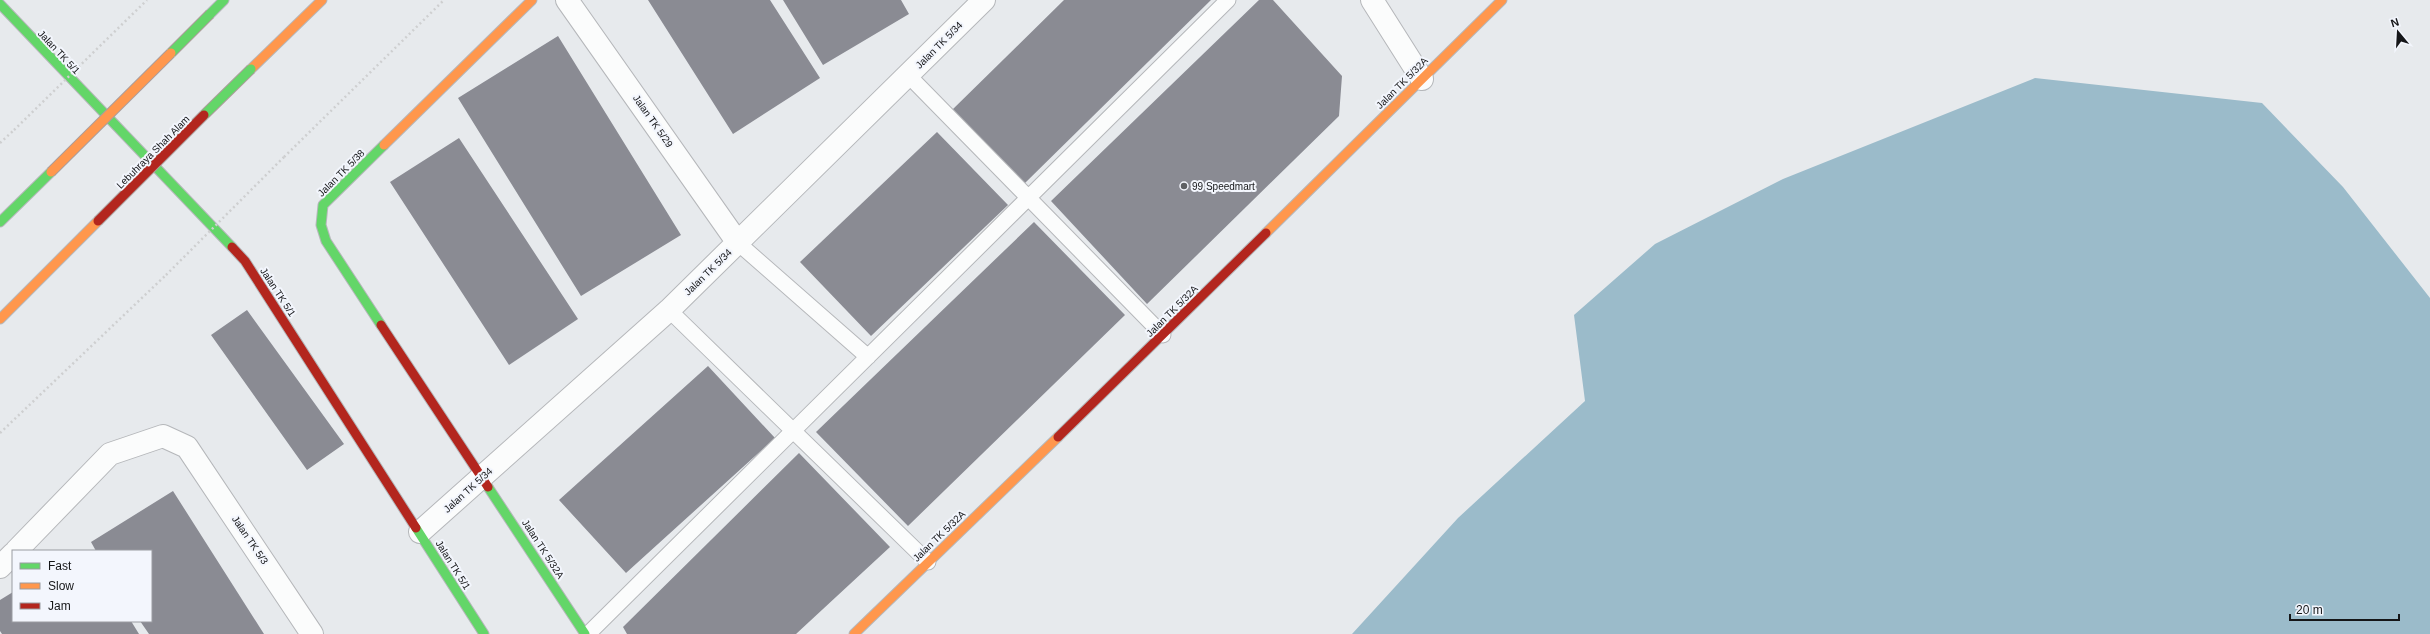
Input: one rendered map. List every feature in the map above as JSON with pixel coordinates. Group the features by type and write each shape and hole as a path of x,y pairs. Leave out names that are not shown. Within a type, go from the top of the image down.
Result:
{"main road":[{"path":"0,222 224,0"},
{"name":"Lebuhraya Shah Alam","path":"0,319 322,0"},
{"name":"Jalan TK 5/38","path":"482,476 326,240 321,225 323,205 532,0"},
{"name":"Jalan TK 5/32A","path":"854,634 1164,335 1502,0"},
{"name":"Jalan TK 5/1","path":"0,4 245,261 484,634"},
{"name":"Jalan TK 5/32A","path":"482,476 585,634"}],"street":[{"name":"Jalan TK 5/29","path":"567,0 738,243"},
{"path":"1372,0 1422,79"},
{"name":"Jalan TK 5/34","path":"420,532 670,310 908,75 978,2"},
{"name":"Jalan TK 5/3","path":"17,550 110,454 163,436 187,447 312,634"},
{"path":"0,567 12,555"}],"lane":[{"path":"588,634 1228,0"},
{"path":"908,75 1164,335"},
{"path":"738,243 868,356"},
{"path":"670,310 928,562"}],"path":[{"path":"0,143 148,0"},
{"path":"0,433 166,275 444,0"}],"water":[{"path":"2035,78 2262,103 2343,187 2430,298 2430,634 1352,634 1458,518 1585,401 1574,315 1655,244 1783,179"}],"building":[{"path":"648,0 770,0 820,78 733,134"},
{"path":"783,0 901,0 909,14 823,65"},
{"path":"1064,0 1211,0 1025,183 952,110"},
{"path":"1259,0 1273,0 1342,76 1339,116 1147,304 1051,201"},
{"path":"558,36 681,235 581,296 458,98"},
{"path":"937,132 1008,205 871,336 800,262"},
{"path":"459,138 578,319 509,365 390,182"},
{"path":"1034,222 1125,315 908,526 816,432"},
{"path":"247,310 344,444 307,470 211,335"},
{"path":"708,366 775,438 626,573 559,500"},
{"path":"799,453 890,547 796,634 627,634 623,627"},
{"path":"173,491 264,634 149,634 141,622 152,622 152,550 95,550 91,542"},
{"path":"12,593 12,622 132,622 139,634 2,634 0,631 0,600"}],"traffic: fast":[{"path":"210,14 224,0"},
{"path":"0,4 232,247"},
{"path":"171,53 210,14"},
{"path":"204,115 251,69"},
{"path":"381,325 326,241 321,225 323,205 384,145"},
{"path":"0,222 51,172"},
{"path":"488,487 585,634"},
{"path":"416,528 484,634"}],"traffic: slow":[{"path":"251,69 322,0"},
{"path":"384,145 532,0"},
{"path":"1266,233 1502,0"},
{"path":"51,172 171,53"},
{"path":"0,319 98,221"},
{"path":"854,634 1058,437"}],"traffic: jam":[{"path":"98,221 204,115"},
{"path":"1058,437 1266,233"},
{"path":"232,247 245,261 416,528"},
{"path":"381,325 488,487"}],"place":[{"name":"99 Speedmart","path":"1184,186"}]}
